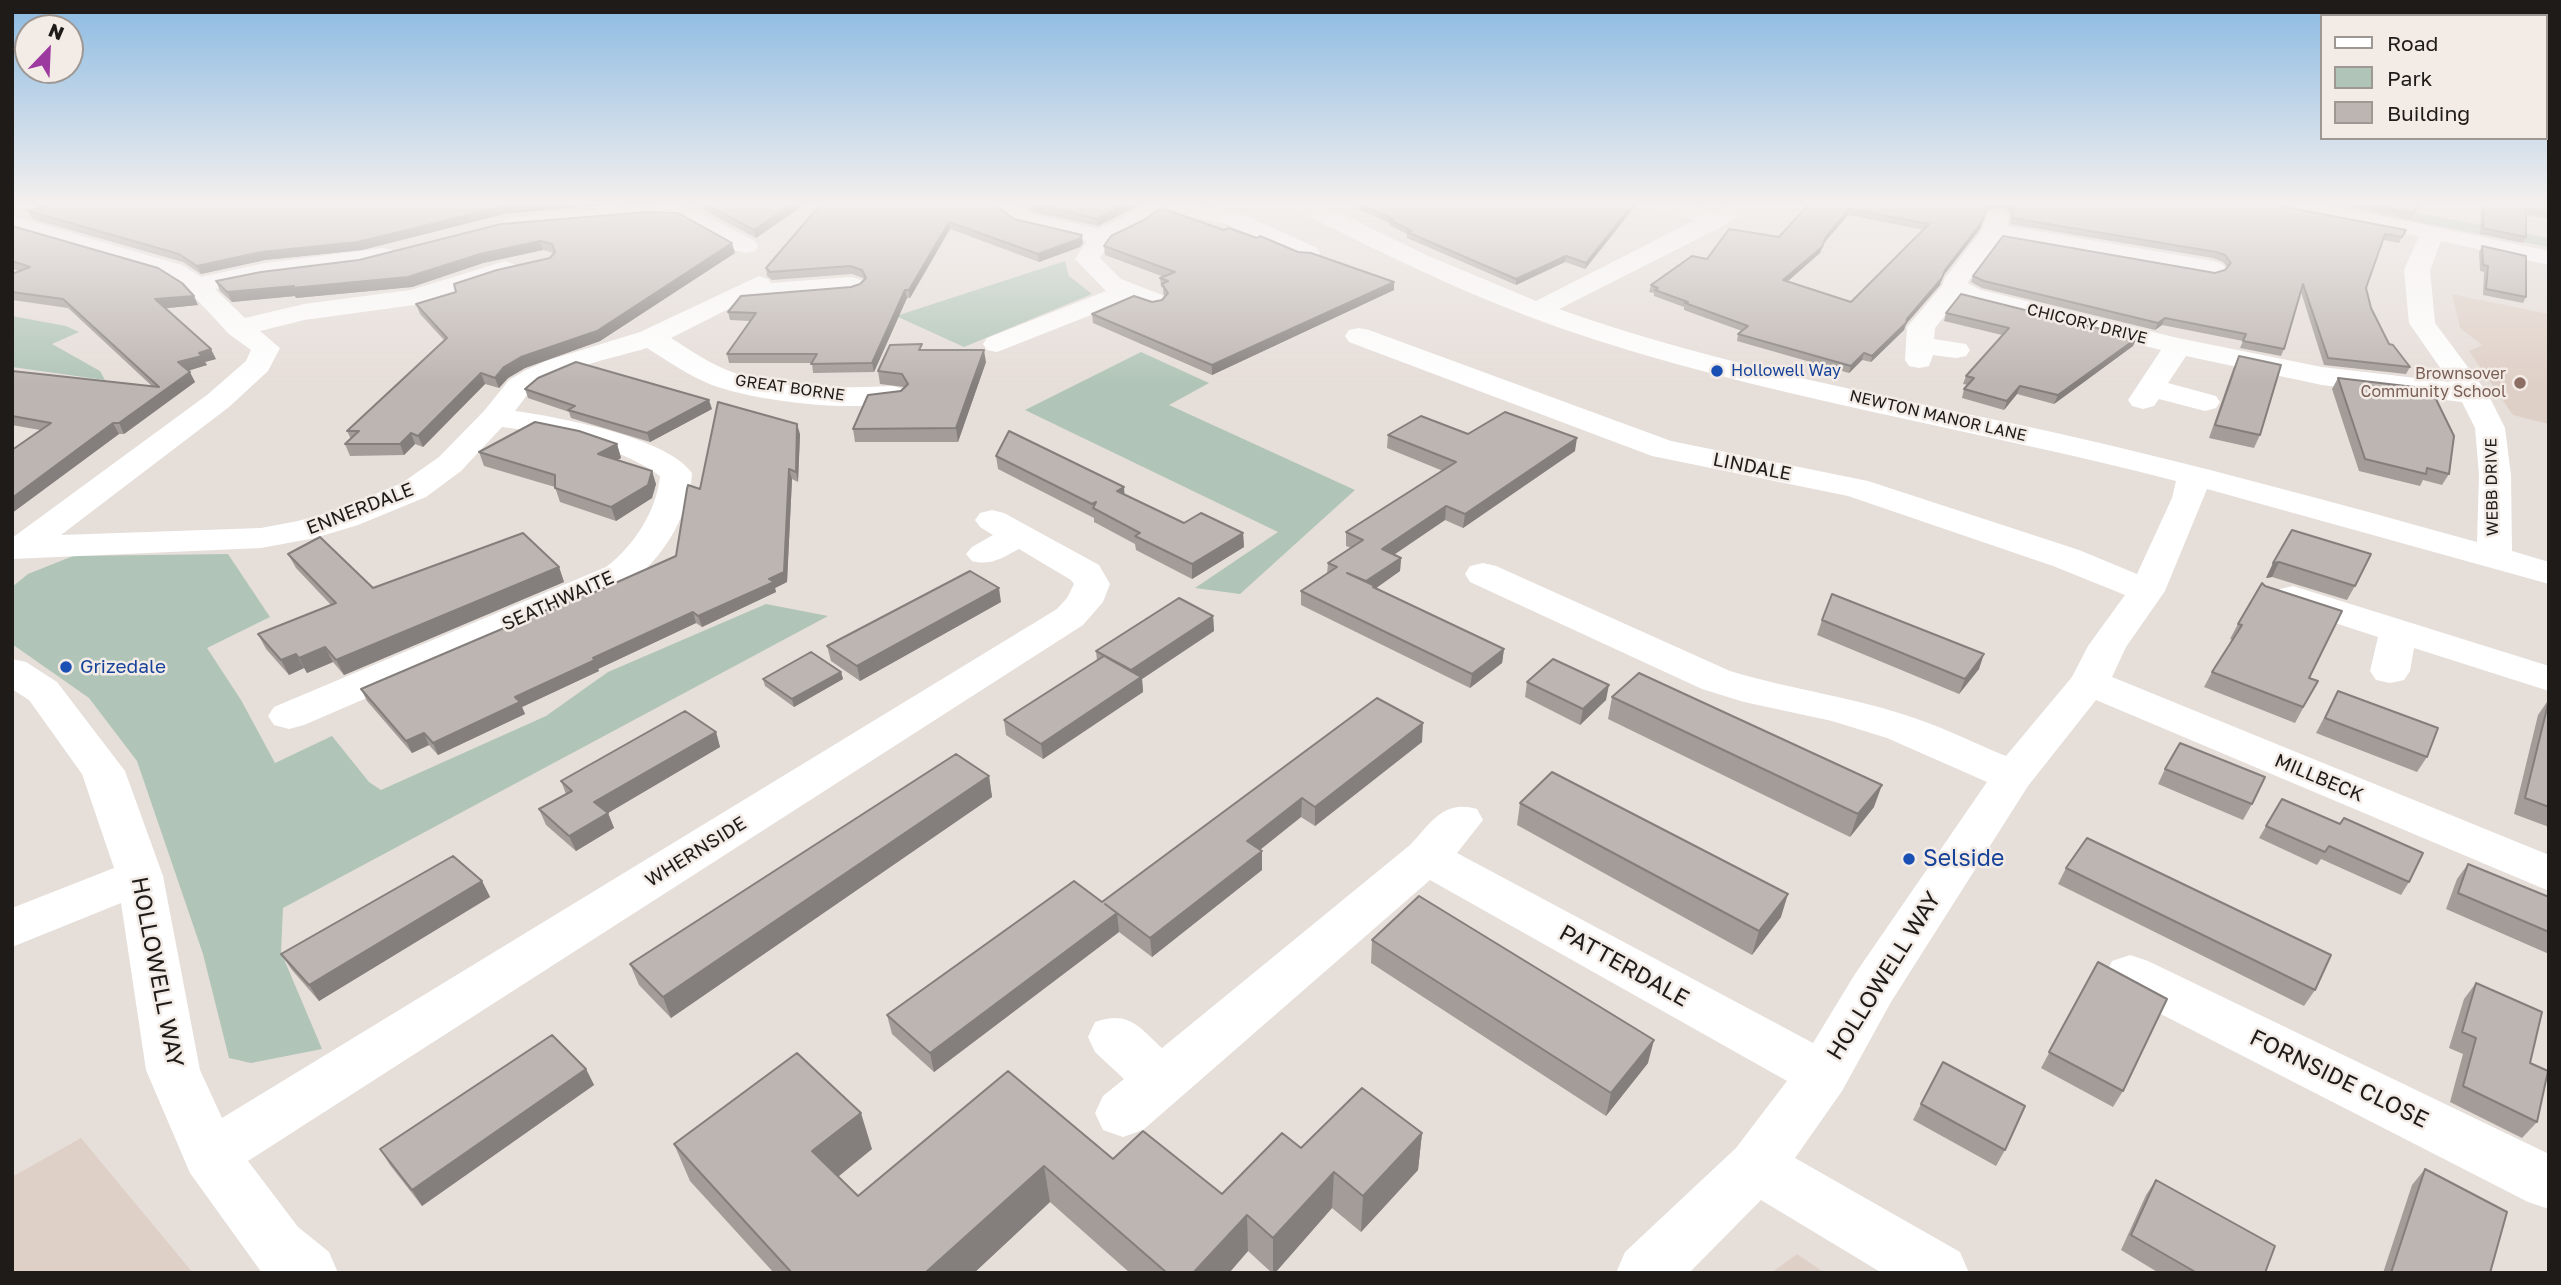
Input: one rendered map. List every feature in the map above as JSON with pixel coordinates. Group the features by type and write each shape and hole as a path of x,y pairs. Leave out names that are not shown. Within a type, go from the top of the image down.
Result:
{"street":[{"path":"18,551 182,430 258,365 266,348 239,328 197,285 173,270 152,264"},
{"path":"197,285 265,271 327,264"},
{"path":"239,328 304,312 414,297 493,271 526,264"},
{"path":"997,344 1141,296 1112,284 1092,264"},
{"name":"NEWTON MANOR LANE","path":"1428,264 1536,311 1608,335 1720,366 2194,476 2549,573"},
{"path":"1536,311 1630,264"},
{"path":"1956,350 1919,352 1921,327 1949,293 1956,289 1954,283 1967,264"},
{"path":"2182,264 2213,269"},
{"name":"WEBB DRIVE","path":"2420,264 2417,270 2422,324 2473,394 2490,428 2495,475 2494,558"},
{"name":"ENNERDALE","path":"18,551 261,538 303,531 346,518 414,490 450,464 495,417 519,386 556,367 650,338 750,289 852,285"},
{"name":"CHICORY DRIVE","path":"1956,289 1972,296 2178,346 2322,376 2473,394"},
{"name":"LINDALE","path":"1359,336 1663,449 1856,488 2066,558 2147,591"},
{"name":"GREAT BORNE","path":"650,338 722,379 854,405 893,395"},
{"name":"CHICORY DRIVE","path":"2178,346 2148,394 2204,402"},
{"path":"530,379 550,351"},
{"name":"SEATHWAITE","path":"288,717 584,591 621,573 637,559 672,500 676,473 669,466 613,441 558,425 495,417"},
{"name":"HOLLOWELL WAY","path":"1647,1273 1756,1166 1823,1075 1873,989 2013,776 2089,682 2106,646 2147,591 2189,498 2194,476"},
{"name":"WHERNSIDE","path":"211,1155 1070,617 1084,603 1092,584 1086,573 998,536"},
{"path":"1483,574 1716,680 1758,694 1837,709 1902,728 2013,776"},
{"path":"2271,590 2549,679"},
{"path":"2390,671 2399,631"},
{"name":"HOLLOWELL WAY","path":"12,671 43,691 103,771 140,876 173,1070 211,1155 277,1247 307,1273"},
{"name":"MILLBECK","path":"2089,682 2549,874"},
{"path":"1114,1037 1142,1097 1426,857 1461,820"},
{"name":"PATTERDALE","path":"1426,857 1823,1075"},
{"path":"12,928 140,876"},
{"name":"FORNSIDE CLOSE","path":"2130,975 2549,1182"},
{"path":"1756,1166 1938,1273"}],"shaded area":[{"name":"Brownsover Community School","path":"2452,294 2549,314 2549,424 2513,415 2469,351 2482,345 2460,328"},
{"path":"81,1138 193,1273 12,1273 12,1177"},
{"path":"1797,1254 1825,1273 1771,1273"}],"green space":[{"path":"1056,264 1066,264 1069,276 1092,294 964,347 896,316"},
{"path":"12,316 66,326 79,332 52,344 100,371 105,380 12,367"},
{"path":"1141,352 1209,383 1169,405 1355,490 1240,594 1195,588 1278,532 1025,410"},
{"path":"228,554 270,617 207,648 241,700 275,763 332,736 369,782 381,790 546,716 608,672 766,604 828,616 283,908 281,952 322,1049 251,1063 229,1058 203,954 137,761 89,698 12,644 12,587 28,574 73,556"}],"building":[{"path":"21,264 144,264 158,268 182,283 194,296 155,299 211,349 199,353 202,356 178,362 190,372 119,423 113,423 12,498 12,450 51,423 12,416 12,371 159,387 63,299 12,292 12,274 30,267"},
{"path":"327,264 449,264 408,277 292,288 294,286 227,292 216,281"},
{"path":"524,264 700,264 597,331 521,357 504,367 495,378 481,373 418,436 411,433 400,444 345,444 359,431 347,431 447,338 416,304 456,292 454,284"},
{"path":"769,264 924,264 909,290 905,290 872,363 811,364 817,354 727,354 756,313 728,312 741,296 851,287 866,278 862,270 850,266 770,272 766,268"},
{"path":"1153,264 1342,264 1394,282 1212,365 1092,314 1134,296 1152,302 1162,300 1168,293 1162,284 1168,281 1160,278 1175,272"},
{"path":"1481,264 1549,264 1516,279"},
{"path":"1681,264 1802,264 1783,280 1851,302 1889,264 1950,264 1942,278 1906,323 1872,356 1864,353 1851,366 1738,334 1748,326 1685,303 1688,302 1655,290 1658,288 1651,285"},
{"path":"1982,264 2163,264 2215,273 2225,270 2230,264 2374,264 2366,288 2371,308 2389,344 2393,345 2410,367 2328,358 2303,284 2284,349 2243,341 2246,334 2165,318 2158,323 1984,281 1973,276"},
{"path":"2526,264 2526,297 2486,289 2488,266 2483,265"},
{"path":"1961,294 2137,338 2058,395 2020,386 2007,401 1964,389 1974,378 1966,376 2009,328 1946,313"},
{"path":"922,344 919,350 984,350 956,428 853,429 868,395 901,391 908,384 902,374 878,371 890,345"},
{"path":"2239,356 2281,365 2260,435 2215,425"},
{"path":"576,362 709,400 647,433 568,410 575,406 525,389 538,378"},
{"path":"2338,378 2431,389 2454,436 2449,474 2427,468 2426,474 2365,459"},
{"path":"718,402 797,424 796,472 789,469 784,572 769,579 774,582 698,616 693,612 593,658 595,660 515,697 520,702 433,743 424,733 406,741 361,689 676,556 688,485 700,489"},
{"path":"1505,412 1577,438 1465,514 1446,506 1382,549 1401,558 1366,581 1347,573 1504,649 1472,674 1301,591 1337,567 1328,563 1363,540 1346,532 1456,462 1388,435 1421,416 1468,434"},
{"path":"535,422 579,431 617,444 598,454 652,471 648,485 611,507 555,488 555,475 479,452"},
{"path":"1009,431 1124,487 1117,491 1184,523 1201,513 1243,533 1192,564 1135,536 1140,533 1093,508 1096,502 1092,504 996,456"},
{"path":"2292,530 2371,554 2355,586 2279,562 2273,563"},
{"path":"523,533 559,567 336,660 325,647 299,658 296,654 281,660 258,634 336,603 288,554 320,537 373,588"},
{"path":"970,571 999,588 857,666 827,646"},
{"path":"2262,583 2342,611 2309,678 2318,681 2303,707 2212,672 2242,625 2238,624"},
{"path":"1832,594 1984,654 1965,679 1822,620"},
{"path":"1179,598 1213,616 1131,670 1096,651"},
{"path":"811,652 841,672 792,699 763,679"},
{"path":"1104,656 1141,677 1041,744 1004,720"},
{"path":"1553,659 1609,685 1583,709 1527,682"},
{"path":"1639,673 1882,785 1858,814 1612,697"},
{"path":"2338,691 2438,728 2427,757 2325,718"},
{"path":"1377,698 1423,723 1315,807 1302,798 1247,841 1262,851 1150,938 1117,913 930,1053 887,1015 1074,881 1102,902"},
{"path":"2549,700 2549,807 2525,798"},
{"path":"685,711 716,732 594,802 608,813 569,836 539,809 572,791 561,781"},
{"path":"2180,743 2265,777 2252,804 2165,769"},
{"path":"956,754 989,776 663,997 630,964"},
{"path":"1552,772 1788,894 1759,931 1520,803"},
{"path":"2282,799 2340,824 2344,818 2423,853 2409,882 2329,846 2325,852 2266,826"},
{"path":"2087,838 2331,955 2315,990 2066,868"},
{"path":"453,856 482,881 309,985 281,954"},
{"path":"2468,864 2549,897 2549,932 2458,893"},
{"path":"1419,896 1654,1040 1611,1093 1372,940"},
{"path":"2098,962 2167,999 2123,1091 2049,1052"},
{"path":"2476,983 2542,1012 2530,1063 2548,1071 2537,1122 2463,1086 2476,1038 2462,1032"},
{"path":"552,1035 586,1069 412,1190 380,1149"},
{"path":"797,1053 861,1113 812,1151 858,1196 1008,1071 1113,1159 1143,1131 1222,1194 1282,1133 1301,1148 1362,1088 1422,1133 1363,1196 1334,1172 1273,1238 1247,1215 1193,1273 1167,1273 1044,1166 925,1273 792,1273 674,1144"},
{"path":"1943,1062 2025,1106 2005,1150 1921,1104"},
{"path":"2425,1169 2507,1212 2490,1273 2391,1273"},
{"path":"2156,1180 2275,1246 2265,1273 2197,1273 2131,1235"}],"place":[{"name":"Hollowell Way","path":"1717,371"},
{"name":"Brownsover Community School","path":"2520,383"},
{"name":"Grizedale","path":"66,667"},
{"name":"Selside","path":"1909,859"}]}
